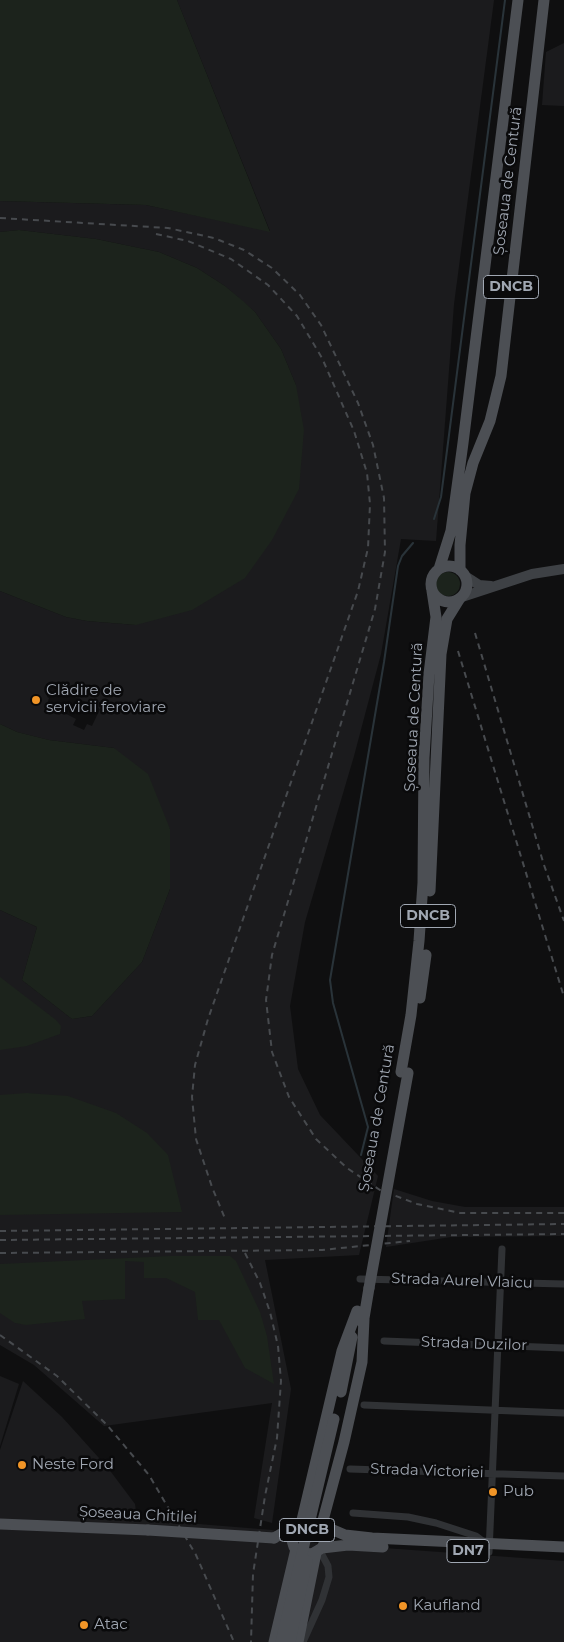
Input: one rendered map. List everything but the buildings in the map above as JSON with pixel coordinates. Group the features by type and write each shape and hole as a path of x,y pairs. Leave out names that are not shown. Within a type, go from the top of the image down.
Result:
{"main road":[{"name":"Șoseaua de Centură","path":"405,1072 419,941 423,883 424,758 429,674 436,617 431,580 439,569 450,531 461,459 518,0"},
{"name":"Șoseaua de Centură","path":"290,1642 348,1361 360,1315 364,1284 426,952 441,654 447,619 461,598 467,584 463,573 460,545 465,493 473,463 490,421 501,376 544,0"},
{"path":"439,569 452,566 463,573"},
{"path":"432,591 435,596 444,602 461,598"},
{"path":"274,1642 294,1547 291,1537 298,1523 342,1351 360,1315"},
{"path":"300,1639 319,1550 326,1540 323,1525 362,1362 360,1315"},
{"name":"Șoseaua de Centură","path":"281,1642 337,1420"},
{"name":"DN7","path":"298,1523 311,1518 345,1535 564,1555"},
{"path":"274,1538 298,1523"},
{"name":"Șoseaua Chitilei","path":"0,1524 148,1530 274,1538 294,1547"},
{"name":"DN7","path":"294,1547 308,1554 348,1545 564,1548"}],"street":[{"path":"461,598 532,574 564,569"},
{"path":"463,573 479,584 492,587"},
{"path":"489,1548 502,1249"},
{"name":"Strada Aurel Vlaicu","path":"364,1284 500,1282 564,1284"},
{"name":"Strada Duzilor","path":"384,1341 564,1348"},
{"path":"364,1405 564,1412"},
{"name":"Strada Victoriei","path":"350,1469 564,1476"},
{"path":"353,1513 408,1517 436,1523 476,1536 489,1548"},
{"path":"300,1639 322,1600 329,1577 328,1566 319,1550"}],"shaded area":[{"path":"0,0 177,0 270,232 146,205 0,201"},
{"path":"177,0 494,0 454,304 436,541 401,539 381,654 354,756 305,922 290,1006 298,1069 320,1115 378,1176 359,1255 265,1260 291,1389 272,1523 254,1518 272,1403 104,1426 34,1365 0,1345 0,910 37,927 22,980 72,1019 92,1016 142,962 170,889 170,829 114,748 49,740 17,732 0,724 0,591 66,617 87,621 136,625 296,385 281,349 255,312 225,286 197,268 159,252 96,239 19,230 0,232 0,201 146,205 270,231","holes":["52,686 100,709 92,726 87,724 84,730 73,725 76,719 47,704 49,698 47,697"]},
{"path":"564,43 564,106 542,105 546,52"},
{"path":"19,230 96,239 159,252 197,268 225,286 255,312 281,349 296,385 304,430 299,489 272,540 245,578 192,610 136,625 87,621 66,617 0,591 0,232"},
{"path":"448,572 457,575 460,584 457,593 448,596 439,593 436,584 439,575"},
{"path":"0,724 17,732 49,740 114,748 148,774 170,829 170,889 142,962 92,1016 72,1019 22,980 37,927 0,910"},
{"path":"0,977 56,1020 61,1026 60,1034 27,1046 0,1050"},
{"path":"27,1093 68,1096 116,1113 147,1133 168,1155 182,1212 0,1215 0,1095"},
{"path":"394,1189 432,1201 465,1207 564,1207 564,1236 451,1237 386,1247"},
{"path":"170,1256 230,1256 236,1261 260,1312 267,1336 274,1384 245,1368 219,1320 198,1320 195,1292 166,1278 144,1278 144,1262 125,1261 125,1299 82,1301 85,1319 26,1325 15,1323 0,1313 0,1264"},
{"path":"0,1376 19,1384 0,1446"},
{"path":"23,1381 62,1417 108,1468 135,1504 137,1519 272,1530 315,1543 564,1561 564,1642 0,1642 0,1450"}],"waterway":[{"path":"434,519 441,497 505,0"},
{"path":"361,1155 368,1127 333,1003 330,980 384,662 398,566 402,556 413,543"}],"railway":[{"path":"0,218 168,228 214,238 244,250 272,268 300,295 321,325 358,403 373,445 384,498 385,552 375,609 272,955 266,1000 272,1052 289,1097 316,1139 347,1168 380,1190 417,1204 460,1213 564,1213"},
{"path":"156,234 188,241 231,259 268,285 297,316 322,358 354,431 367,473 370,504 368,548 358,591 208,1019 195,1065 192,1097 196,1139 226,1221"},
{"path":"475,633 544,865 564,921"},
{"path":"458,651 564,997"},
{"path":"0,1231 564,1224"},
{"path":"0,1240 564,1234"},
{"path":"0,1253 322,1250 410,1241"},
{"path":"245,1253 260,1283 270,1312 278,1346 281,1381 277,1438 265,1496 253,1574 251,1642"},
{"path":"0,1335 57,1376 107,1425 149,1475 196,1555 234,1642"}],"place":[{"name":"Clădire de servicii feroviare","path":"36,700"},
{"name":"Neste Ford","path":"22,1465"},
{"name":"Pub","path":"493,1492"},
{"name":"Kaufland","path":"403,1606"},
{"name":"Atac","path":"84,1625"}]}
